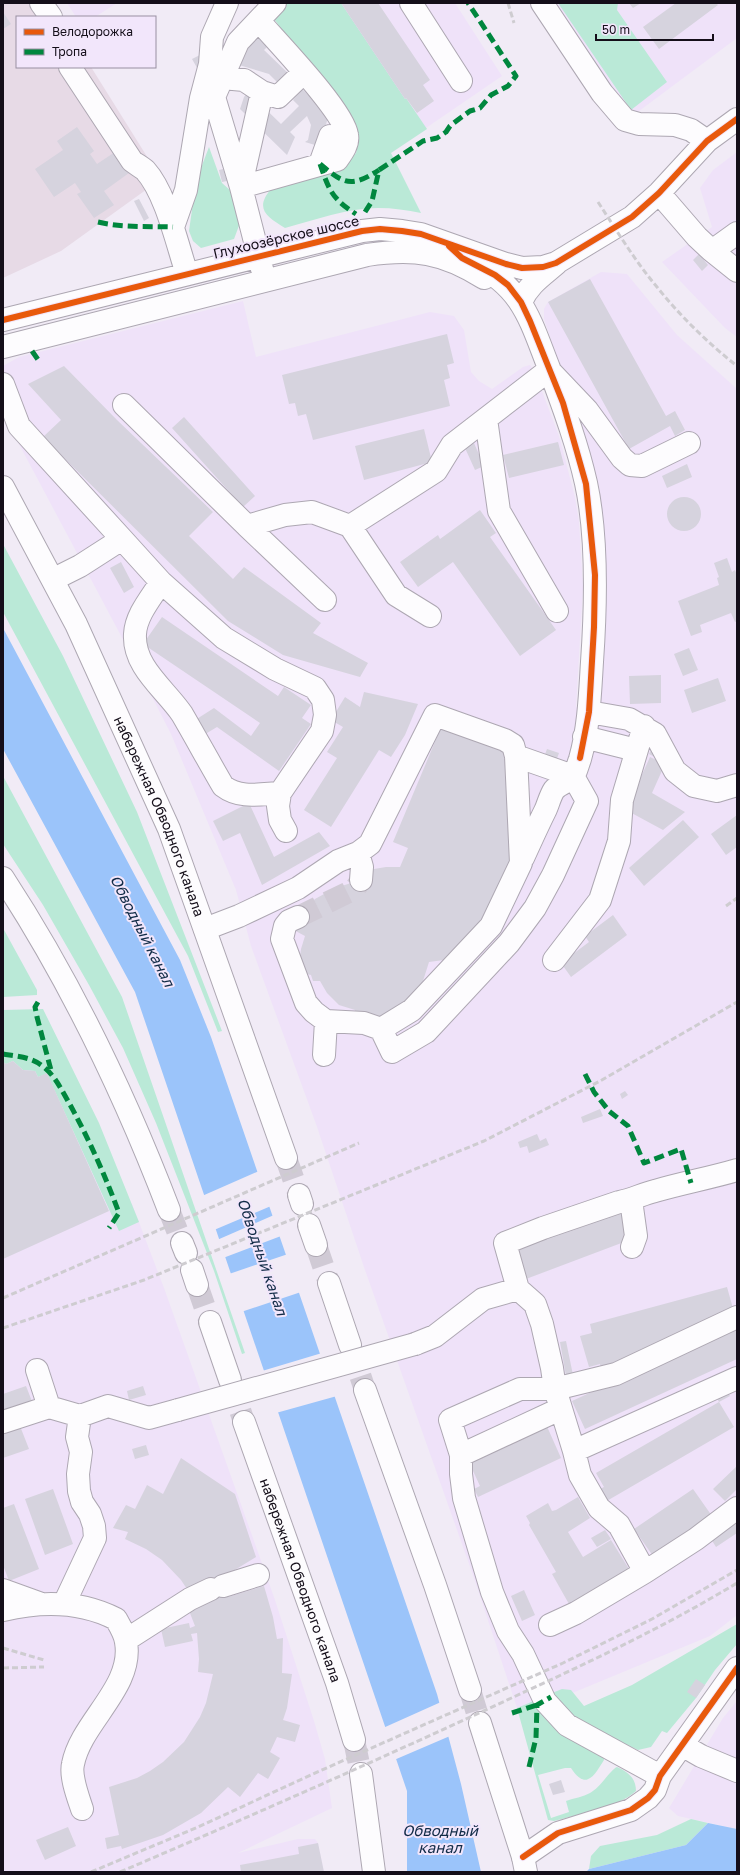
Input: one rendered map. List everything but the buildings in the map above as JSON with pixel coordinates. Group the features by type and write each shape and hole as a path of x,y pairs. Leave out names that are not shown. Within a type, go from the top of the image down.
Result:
{"street":[{"path":"41,3 50,16"},
{"path":"174,227 186,190 201,98 210,64 212,37 227,3"},
{"path":"265,280 241,187 214,97 238,42 275,3"},
{"path":"411,3 461,81"},
{"path":"542,3 602,93 625,120 639,124 675,125 691,130 707,141"},
{"path":"241,187 337,160 344,152 348,136 337,112 259,21"},
{"path":"71,68 132,161 144,170 154,184 174,227 187,274"},
{"path":"222,78 244,80 262,92 278,97 303,73"},
{"path":"241,187 262,92"},
{"name":"Глухоозёрское шоссе","path":"3,320 334,236 380,229 421,234 506,264 522,268 543,267 556,263 632,217 659,193 707,141 737,118"},
{"path":"320,164 330,136"},
{"path":"659,193 697,237 737,271"},
{"path":"712,251 737,233"},
{"path":"298,917 289,921 285,926 282,939 306,1004 326,1021 364,1023 380,1029 392,1052 426,1032 509,943 535,908 553,875 587,801 579,757 589,712 594,627 595,575 592,526 586,484 575,440 563,403 521,302 508,285 495,275 462,258 446,242"},
{"path":"3,347 265,280 367,255 394,251 419,252 436,255 478,274 504,293 521,302"},
{"path":"521,302 525,293 533,283 556,263"},
{"path":"350,526 436,471 452,444 550,370"},
{"path":"550,370 587,410 622,458 630,465 642,466 663,457 689,442"},
{"path":"3,384 19,426 161,582 224,638 275,669 315,688 323,700 325,715 322,731 280,793 278,806 280,820 286,831"},
{"path":"124,405 325,600"},
{"path":"486,419 499,511 556,611"},
{"name":"набережная Обводного канала","path":"3,487 54,579 76,624 169,829 286,1158"},
{"path":"247,526 285,515 312,512 350,526 396,595 430,616"},
{"path":"54,579 80,566 122,539"},
{"path":"161,582 138,619 135,634 136,648 143,664 182,714 223,786 232,793 244,795 280,793"},
{"path":"589,712 629,719 644,726 655,734 675,771 694,786 717,791 737,785"},
{"path":"205,929 239,916 298,888 338,861 358,853 370,844 435,715 505,740 513,745 516,756 521,862"},
{"path":"554,960 600,900 619,841 622,800 644,726"},
{"path":"516,756 579,757 636,750"},
{"path":"380,1029 412,1010 491,926 554,790 579,757"},
{"path":"358,853 362,868 361,880"},
{"path":"3,878 26,914 79,1007 138,1133 169,1210"},
{"path":"324,1055 326,1021"},
{"path":"645,1572 619,1525 599,1508 580,1475 558,1399 546,1338 535,1304 518,1289 505,1243 543,1228 619,1202 631,1200 653,1191 691,1183 737,1170"},
{"path":"631,1200 636,1236 632,1247"},
{"path":"329,1283 350,1345"},
{"path":"3,1422 49,1407 80,1416 108,1406 149,1418 415,1344 435,1336 483,1299 518,1289"},
{"path":"461,1455 558,1399 616,1374 737,1317"},
{"path":"210,1322 230,1380"},
{"path":"37,1370 49,1407"},
{"path":"574,1451 737,1378"},
{"path":"558,1399 520,1389 450,1420 461,1455 461,1474 464,1498 492,1592 508,1631 523,1654 545,1701 567,1726 660,1776"},
{"path":"366,1390 435,1585 470,1690"},
{"path":"64,1604 95,1538 94,1526 90,1514 82,1502 79,1491 78,1474 81,1456 77,1437 80,1416"},
{"name":"набережная Обводного канала","path":"244,1422 337,1683 354,1740"},
{"path":"550,1625 576,1613 645,1572 696,1540 737,1508"},
{"path":"126,1640 190,1599 217,1588 258,1575"},
{"path":"3,1590 40,1604"},
{"path":"3,1610 40,1604 64,1604 89,1608 116,1619 126,1640 125,1661 121,1678 85,1736 72,1765 75,1786 82,1809"},
{"path":"480,1723 524,1865 558,1833 631,1810 651,1794 660,1776 737,1668"},
{"path":"682,1745 701,1756 737,1771"},
{"path":"361,1774 374,1872"}],"shaded area":[{"path":"3,3 50,3 58,16 16,16 16,68 92,68 161,179 61,251 3,278"},
{"path":"67,3 117,3 97,16 75,16"},
{"path":"338,3 455,3 502,76 423,130"},
{"path":"553,3 737,3 737,38 631,117"},
{"path":"737,152 737,337 725,328 662,262 712,227 700,188 713,170"},
{"path":"601,272 627,274 677,335 737,389 737,1615 710,1636 524,1713 517,1708 474,1578 365,1270 316,1124 251,946 236,890 171,734 119,632 3,414 3,366 19,357 243,301 256,357 430,312 454,316 464,330 471,372 479,381 492,389 523,367 530,365 534,370 559,436 575,497 579,522 583,587 576,707 600,709 607,588 598,484 544,319 544,309 548,302"},
{"path":"3,1024 132,1204 164,1288 275,1600 325,1759 332,1808 238,1853 298,1839 315,1839 318,1843 324,1872 3,1872"},
{"path":"737,1701 737,1829 678,1816 669,1808 723,1718"}],"green space":[{"path":"282,3 341,3 405,99 406,98 427,129 391,153 421,213 378,208 355,210 285,228 268,216 265,212 263,202 271,189 349,161 356,153 358,143 320,81 274,19"},
{"path":"558,3 618,3 617,10 667,82 631,110"},
{"path":"209,147 222,183 231,191 240,223 234,239 201,248 193,241 189,231 196,181"},
{"path":"3,544 63,656 137,812 222,1031 218,1032 188,956 3,612"},
{"path":"3,776 122,997 245,1353 242,1354 214,1271 156,1123 123,1048 43,905 3,844"},
{"path":"3,928 37,990 37,995 3,997"},
{"path":"43,1009 99,1123 139,1222 119,1231 47,1074 38,1077 35,1071 23,1070 13,1061 6,1064 3,1062 3,1010"},
{"path":"737,1624 737,1644 715,1670 696,1698 667,1733 662,1731 651,1747 638,1750 573,1719 552,1693 562,1689 571,1690 584,1706 632,1685"},
{"path":"536,1700 603,1754 604,1760 593,1776 585,1780 576,1775 571,1768 565,1768 538,1775 551,1818 569,1812 566,1801 584,1796 594,1791 617,1767 631,1776 635,1782 636,1791 619,1802 608,1806 554,1821 548,1820 517,1708"},
{"path":"691,1819 708,1823 686,1845 589,1869 591,1856 600,1846 657,1835"}],"water":[{"name":"Обводный канал","path":"3,628 180,960 211,1037 437,1694 461,1784 481,1872 407,1872 407,1791 135,992 3,749"},
{"path":"708,1823 737,1829 737,1872 586,1872 589,1869 686,1845"}],"pier":[{"path":"259,1171 271,1206 214,1230 202,1196"},
{"path":"274,1215 281,1236 223,1258 217,1240"},
{"path":"288,1254 301,1292 241,1312 229,1274"},
{"path":"322,1353 337,1396 276,1413 262,1371"},
{"path":"441,1702 450,1736 394,1760 383,1728"}],"tunnel":[{"path":"298,917 355,889 361,880"},
{"path":"286,1158 299,1195"},
{"path":"169,1210 182,1243"},
{"path":"316,1245 329,1283"},
{"path":"197,1285 210,1322"},
{"path":"350,1345 365,1390"},
{"path":"230,1380 244,1422"},
{"path":"470,1690 480,1723"},
{"path":"354,1740 361,1774"}],"railway":[{"path":"508,3 514,23"},
{"path":"598,202 634,256 666,298 695,329 737,366"},
{"path":"726,906 737,898"},
{"path":"3,1328 144,1280 484,1141 600,1081 737,1002"},
{"path":"3,1298 359,1143"},
{"path":"91,1872 198,1827 313,1774 563,1663 652,1619 737,1570"},
{"path":"120,1872 338,1777 570,1671 671,1620 737,1583"},
{"path":"3,1648 44,1660"},
{"path":"3,1668 44,1667"}],"marked path":[{"path":"365,212 372,201 379,170 423,141 437,138 446,132 450,126 470,111 480,108 491,95 508,86 516,76 468,3"},
{"path":"320,164 335,176 348,181 361,179 379,170"},
{"path":"320,164 332,193 342,204 356,214"},
{"path":"98,222 126,226 173,227"},
{"path":"32,351 39,361"},
{"path":"38,1002 35,1007 52,1074"},
{"path":"3,1054 23,1057 37,1062 50,1072 59,1086 89,1142 119,1213 109,1228"},
{"path":"585,1074 594,1092 609,1111 628,1126 644,1163 681,1149 691,1183"},
{"path":"529,1767 536,1738 537,1705 551,1697"},
{"path":"512,1713 537,1705"}],"cycle path":[{"path":"3,320 362,231 380,229 421,234 506,264 522,268 543,267 556,263 632,217 659,193 707,141 737,119"},
{"path":"449,246 462,258 495,275 508,285 521,302 563,403 586,484 595,575 594,627 589,712 580,758"},
{"path":"523,1857 558,1833 631,1810 648,1798 655,1790 660,1776 737,1668"}]}
